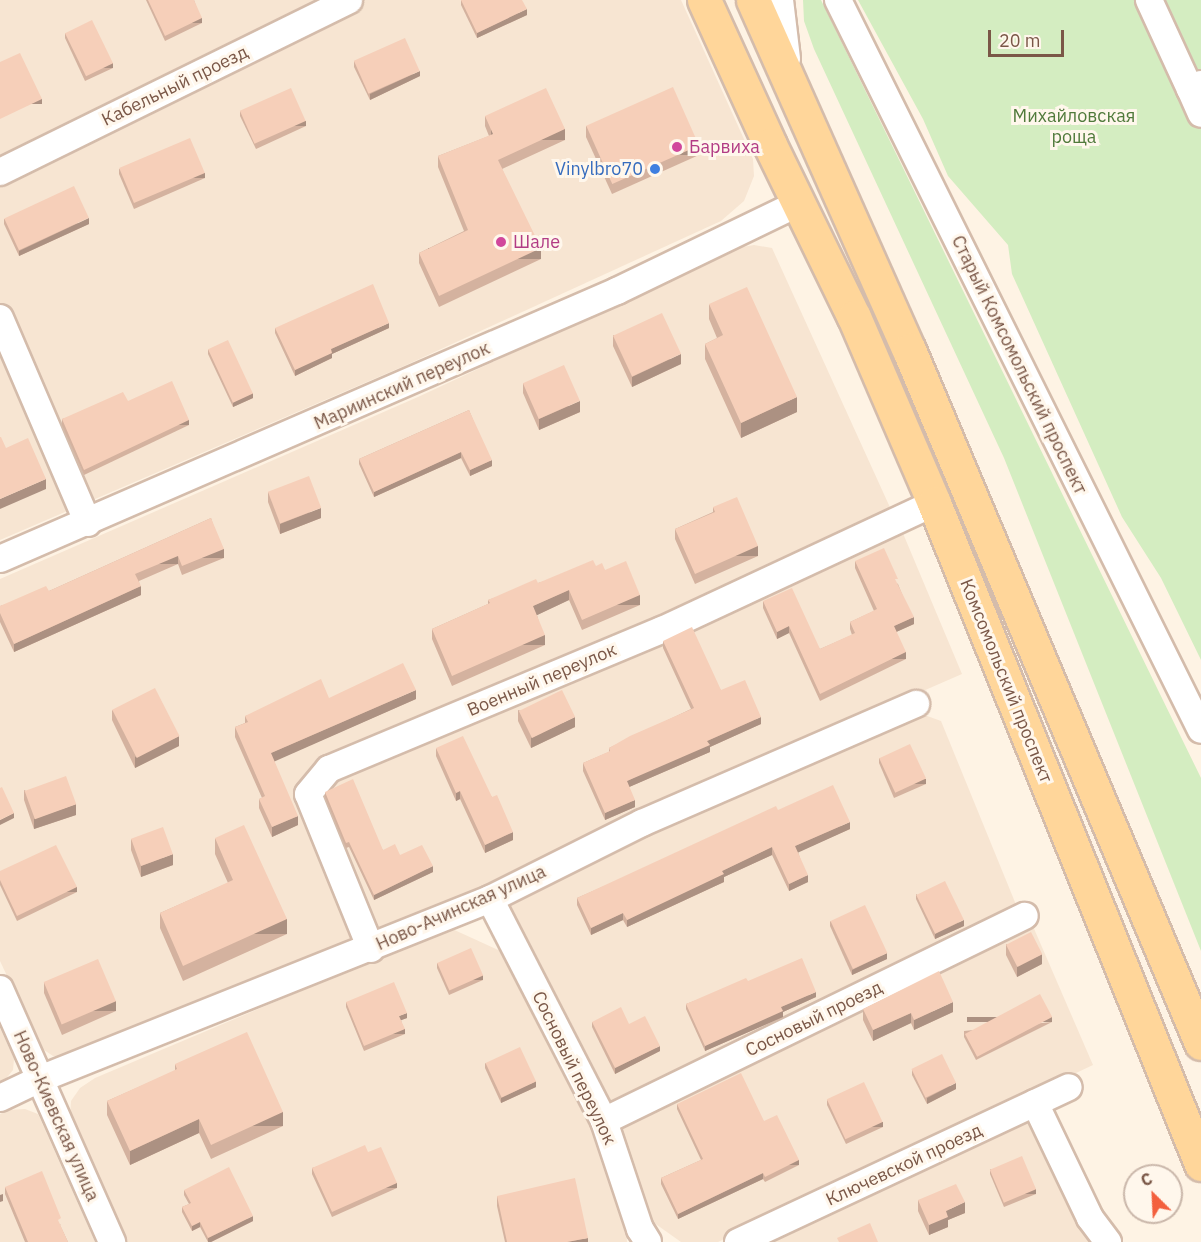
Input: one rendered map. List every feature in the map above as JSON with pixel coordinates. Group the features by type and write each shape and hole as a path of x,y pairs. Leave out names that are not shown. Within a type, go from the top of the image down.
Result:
{"main road":[{"name":"Комсомольский проспект","path":"704,0 770,145 854,317 934,502 1201,1164"},
{"path":"753,0 838,186 1201,1043"},
{"path":"799,203 838,186"}],"street":[{"name":"Кабельный проезд","path":"0,172 350,0"},
{"path":"780,0 790,80"},
{"name":"Старый Комсомольский проспект","path":"838,0 1201,730"},
{"path":"1149,0 1196,87 1201,114"},
{"name":"Мариинский переулок","path":"0,559 88,523 617,291 799,203"},
{"path":"0,318 88,523"},
{"name":"Военный переулок","path":"371,949 308,794 329,769 662,630 934,502"},
{"name":"Ново-Ачинская улица","path":"0,1098 40,1079 371,949 490,899 642,823 916,704"},
{"name":"Сосновый переулок","path":"490,899 604,1121 640,1229 648,1242"},
{"name":"Сосновый проезд","path":"604,1121 1025,916"},
{"name":"Ново-Киевская улица","path":"0,990 112,1242"},
{"name":"Ключевской проезд","path":"738,1242 1069,1087"},
{"path":"1035,1103 1090,1218 1108,1242"}],"shaded area":[{"path":"0,0 681,0 753,159 754,176 744,201 721,221 404,366 0,540"},
{"path":"754,245 772,248 893,514 297,793 361,947 74,1058 53,1056 41,1048 0,961 0,579 418,397 737,248"},
{"path":"902,531 962,674 639,815 483,890 375,936 319,795 334,775"},
{"path":"919,713 941,721 1019,912 604,1107 504,905 644,836"},
{"path":"1032,924 1093,1065 718,1242 681,1242 650,1220 614,1124"},
{"path":"450,928 507,954 595,1123 626,1225 627,1242 125,1242 70,1116 71,1101 80,1088 95,1078"},
{"path":"0,1028 14,1059 13,1070 0,1086"},
{"path":"25,1109 38,1114 95,1242 0,1242 0,1114 8,1110"},
{"path":"1032,1111 1100,1242 759,1242"}],"green space":[{"path":"803,0 821,0 1201,778 1201,951 1004,458 814,49 804,21"},
{"name":"Михайловская роща","path":"858,0 1201,0 1201,660 1161,578 1122,517 1012,274 1008,245 948,176 923,119"}],"building":[{"path":"148,0 194,0 202,18 165,36"},
{"path":"461,0 522,0 527,9 477,33"},
{"path":"92,20 113,63 86,76 65,33"},
{"path":"405,38 420,71 368,94 354,61"},
{"path":"20,53 42,99 0,119 0,62"},
{"name":"Барвиха","path":"673,87 699,145 612,184 586,126"},
{"path":"291,88 306,121 254,144 240,111"},
{"path":"546,88 565,129 498,160 541,248 439,296 419,253 468,230 438,156 493,134 485,116"},
{"path":"190,138 205,173 134,203 119,168"},
{"path":"74,186 89,218 19,250 4,219"},
{"path":"373,284 389,323 331,349 332,353 295,370 275,328"},
{"path":"747,287 797,397 741,423 705,344 723,335 709,304"},
{"path":"662,313 681,354 632,377 613,336"},
{"path":"228,340 253,393 233,403 208,349"},
{"path":"564,365 580,401 539,419 523,383"},
{"path":"172,381 189,420 84,470 62,419 123,392 128,401"},
{"path":"469,410 492,460 470,470 461,452 374,492 359,459"},
{"path":"0,437 6,448 28,438 46,479 0,499"},
{"path":"309,476 321,508 280,524 268,492"},
{"path":"737,497 758,546 695,574 675,529 715,512 713,507"},
{"path":"211,518 224,549 182,566 178,556 135,574 141,586 14,644 0,613 0,606 46,586 49,591"},
{"path":"884,548 898,579 895,579 914,617 894,626 906,652 820,694 789,626 777,632 763,601 792,588 820,649 855,633 850,622 877,609 855,561"},
{"path":"593,560 596,566 602,563 605,570 626,561 640,595 582,620 569,590 533,606 545,635 452,676 432,629 490,603 488,600 536,579 538,583"},
{"path":"692,627 721,690 745,680 761,717 707,741 710,745 627,781 635,800 605,813 583,763 610,751 609,748 630,736 694,708 663,641"},
{"path":"403,663 416,690 271,753 298,816 272,827 259,799 265,796 235,727 248,722 245,716 321,679 329,698"},
{"path":"155,688 180,736 137,758 112,710"},
{"path":"562,690 575,717 532,738 519,711"},
{"path":"463,736 492,797 497,795 513,832 485,845 460,791 456,793 436,748"},
{"path":"910,744 926,778 895,793 879,758"},
{"path":"66,776 76,804 35,819 25,791"},
{"path":"353,779 383,850 395,844 400,855 422,845 433,866 374,895 349,842 346,843 325,792"},
{"path":"833,785 850,822 795,846 808,875 789,884 772,847 722,871 724,874 627,920 623,913 591,928 577,898 776,806 778,810"},
{"path":"2,787 14,813 0,820 0,788"},
{"path":"244,825 287,919 183,966 160,913 233,880 215,838"},
{"path":"163,827 173,854 141,866 131,839"},
{"path":"56,845 77,887 17,916 0,880 0,871"},
{"path":"945,881 964,920 935,934 916,895"},
{"path":"865,905 887,953 853,969 831,921"},
{"path":"1031,932 1042,954 1017,967 1006,945"},
{"path":"471,948 483,975 449,990 437,963"},
{"path":"802,958 816,992 781,1007 783,1011 705,1046 686,1004 746,978 748,981"},
{"path":"98,959 116,1001 62,1024 44,982"},
{"path":"939,971 953,1002 914,1020 911,1013 873,1030 863,1009"},
{"path":"394,982 407,1013 399,1016 405,1029 364,1046 346,1002"},
{"path":"1040,994 1052,1017 977,1057 965,1034"},
{"path":"621,1007 629,1024 645,1016 660,1046 615,1068 592,1022"},
{"path":"247,1032 283,1112 211,1145 199,1119 130,1151 107,1101 177,1069 175,1064"},
{"path":"520,1047 536,1081 502,1097 486,1063"},
{"path":"942,1054 956,1083 925,1098 911,1069"},
{"path":"741,1073 764,1121 777,1115 799,1160 765,1177 763,1173 678,1214 661,1178 703,1159 677,1104"},
{"path":"864,1082 883,1122 845,1139 827,1099"},
{"path":"365,1145 368,1152 381,1147 397,1183 332,1212 312,1168"},
{"path":"1022,1156 1036,1189 1004,1203 990,1170"},
{"path":"229,1167 253,1216 208,1238 200,1222 192,1226 182,1207 191,1203 184,1190"},
{"path":"42,1171 61,1218 58,1220 68,1242 28,1242 5,1187"},
{"path":"575,1178 588,1238 567,1242 507,1242 497,1196"},
{"path":"956,1184 965,1202 946,1211 948,1217 929,1225 918,1200"},
{"path":"870,1223 878,1242 839,1242 837,1238"}],"place":[{"name":"Барвиха","path":"677,147"},
{"name":"Vinylbro70","path":"655,169"},
{"name":"Шале","path":"501,242"}]}
